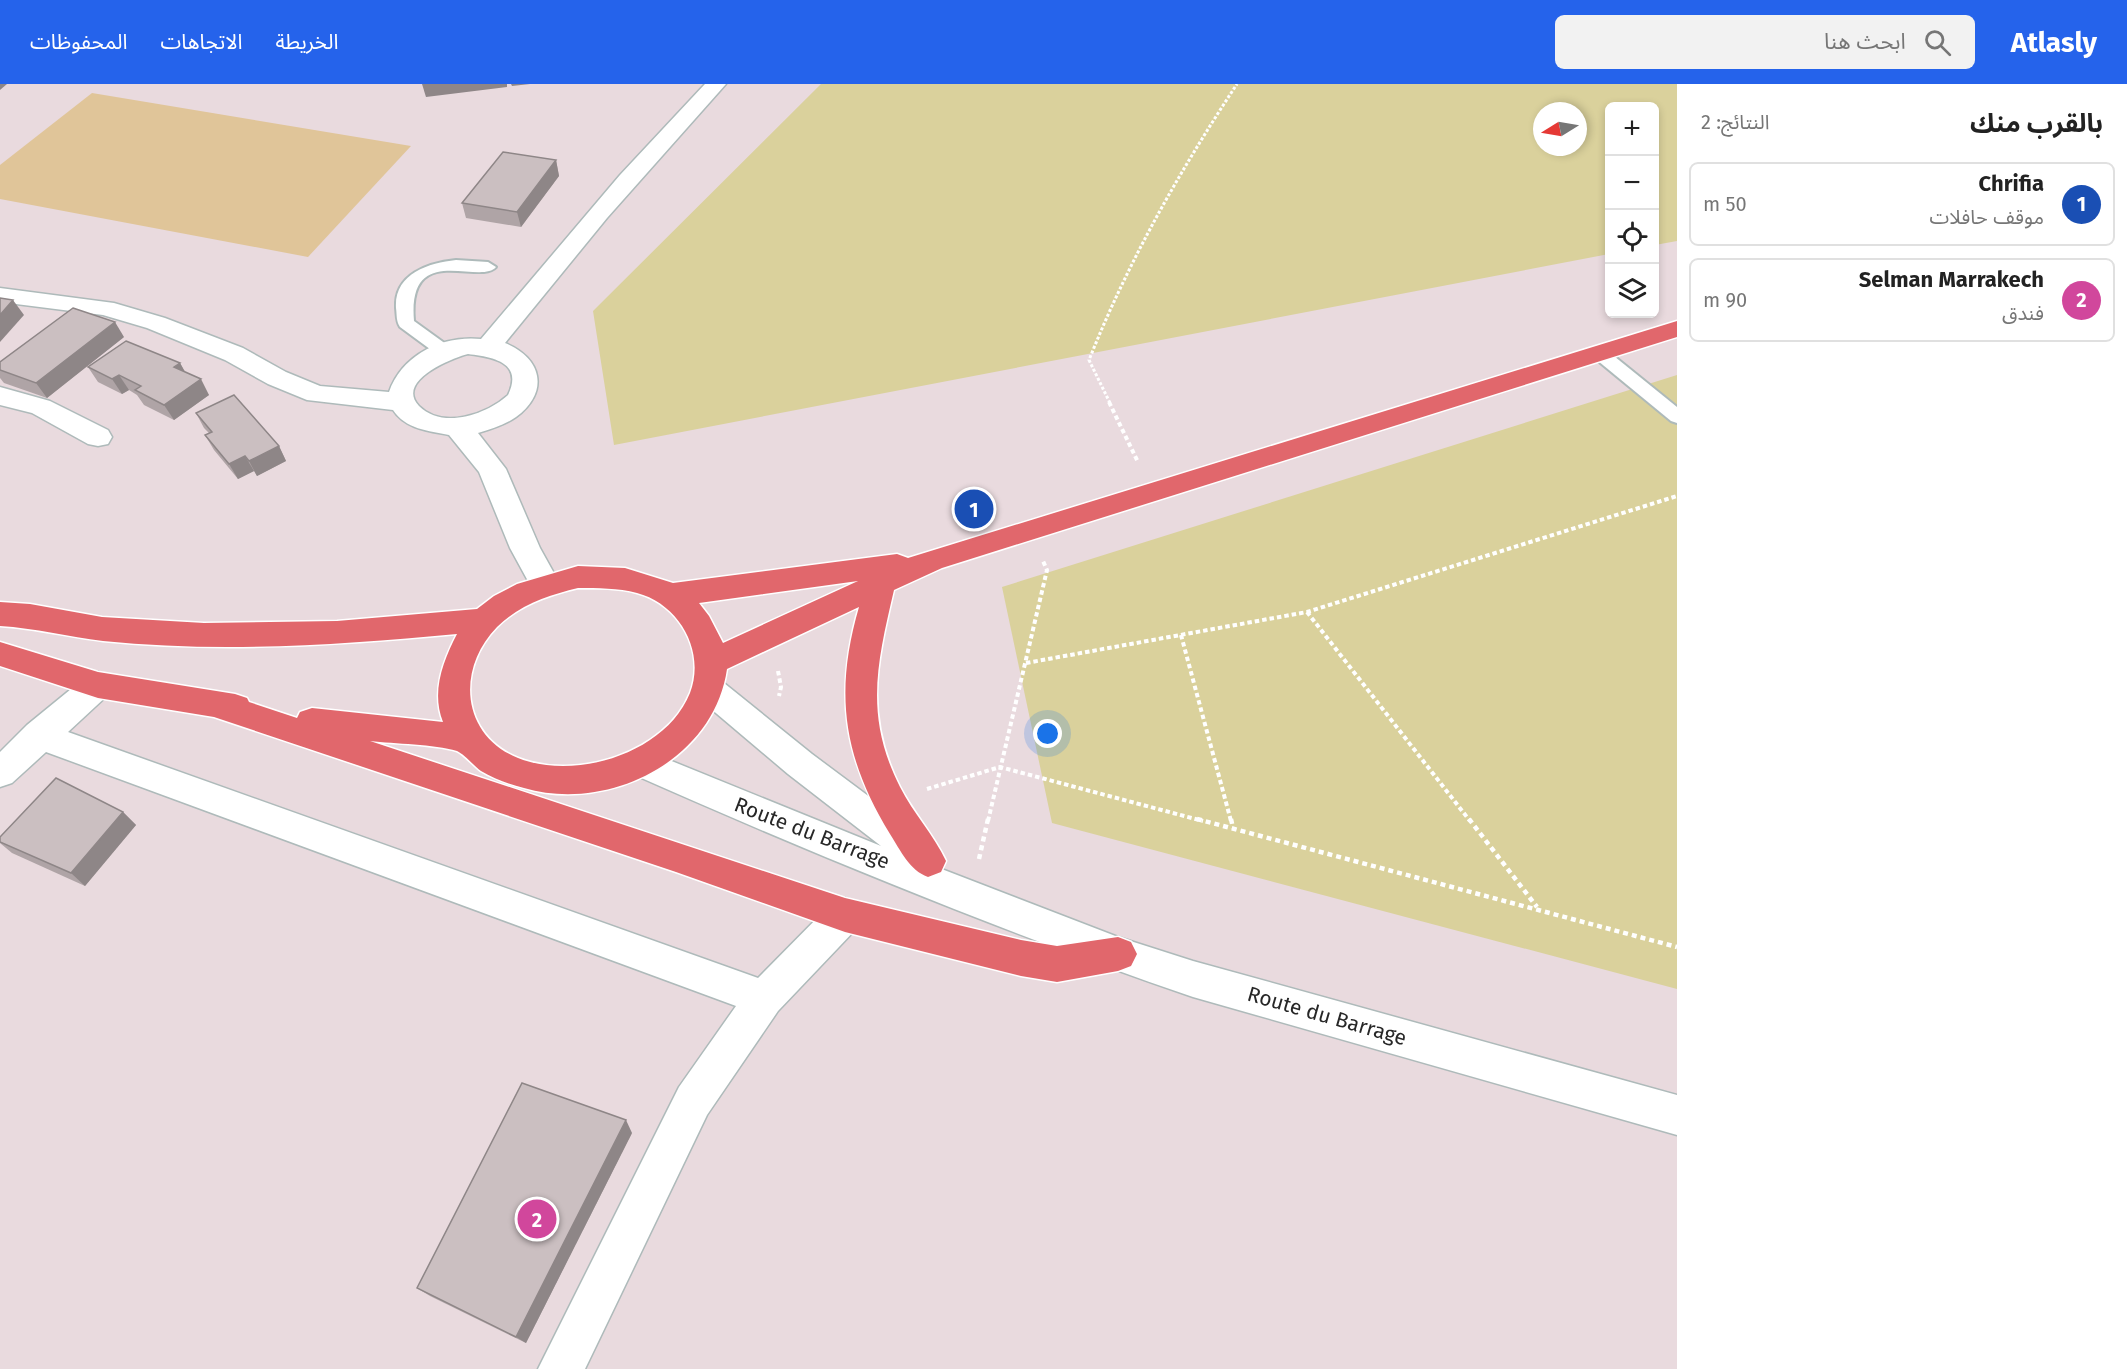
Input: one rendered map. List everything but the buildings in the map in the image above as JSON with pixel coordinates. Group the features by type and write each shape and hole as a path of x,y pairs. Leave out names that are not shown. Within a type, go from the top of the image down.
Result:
{"main road":[{"path":"710,675 769,635 932,560 1677,329"},
{"path":"671,595 932,560"},
{"path":"612,576 643,582 671,595 691,614 706,636 710,675 696,717 673,742 642,763 607,776 568,781 529,777 494,762 469,739 454,711 453,679 464,646 485,620 512,599 545,584 578,577 612,576"},
{"path":"881,583 861,666 861,717 877,777 888,800 928,861"},
{"path":"0,614 30,616 102,629 204,635 337,633 485,620"},
{"path":"0,654 98,685 298,719 469,739"},
{"path":"212,703 654,849 845,915 1021,958 1057,964 1118,954"}],"street":[{"path":"488,347 587,226 669,132 716,84"},
{"path":"0,295 105,308 156,323 234,354 277,378 316,394 401,402"},
{"path":"488,347 504,352 517,360 525,370 526,383 522,396 511,408 494,418 458,427 438,426 421,421 408,413 401,402 400,390 405,378 414,367 444,351 488,347"},
{"path":"0,396 41,407 98,437"},
{"path":"492,469 494,418"},
{"path":"458,427 492,469 525,548 545,584"},
{"name":"Route du Barrage","path":"710,675 766,735 928,861 977,896"},
{"path":"0,772 98,685"},
{"path":"39,735 764,998"},
{"name":"Route du Barrage","path":"642,763 766,818 977,896 1118,954 1205,982 1677,1115"},
{"path":"561,1369 693,1101 764,998 845,915"}],"lane":[{"path":"444,351 406,323 403,307 406,291 419,275 439,266 458,262 488,267"},
{"path":"1598,352 1677,417"}],"path":[{"path":"1152,493 1089,360 1105,318 1159,211 1237,84"},
{"path":"1026,663 1307,612 1677,496"},
{"path":"977,896 1000,767 1047,570 1028,531"},
{"path":"1307,612 1538,908"},
{"path":"766,735 781,687 769,635"},
{"path":"1181,635 1233,829"},
{"path":"888,800 1000,767 1538,908 1677,947"}],"shaded area":[{"path":"821,84 1677,84 1677,241 1659,244 1659,102 1605,102 1605,255 614,445 593,311"},
{"path":"92,93 411,146 308,257 0,199 0,165"},
{"path":"1677,375 1677,989 1052,823 1002,587"}],"place":[{"name":"Chrifia","path":"974,509"},
{"name":"Selman Marrakech","path":"537,1219"}]}
